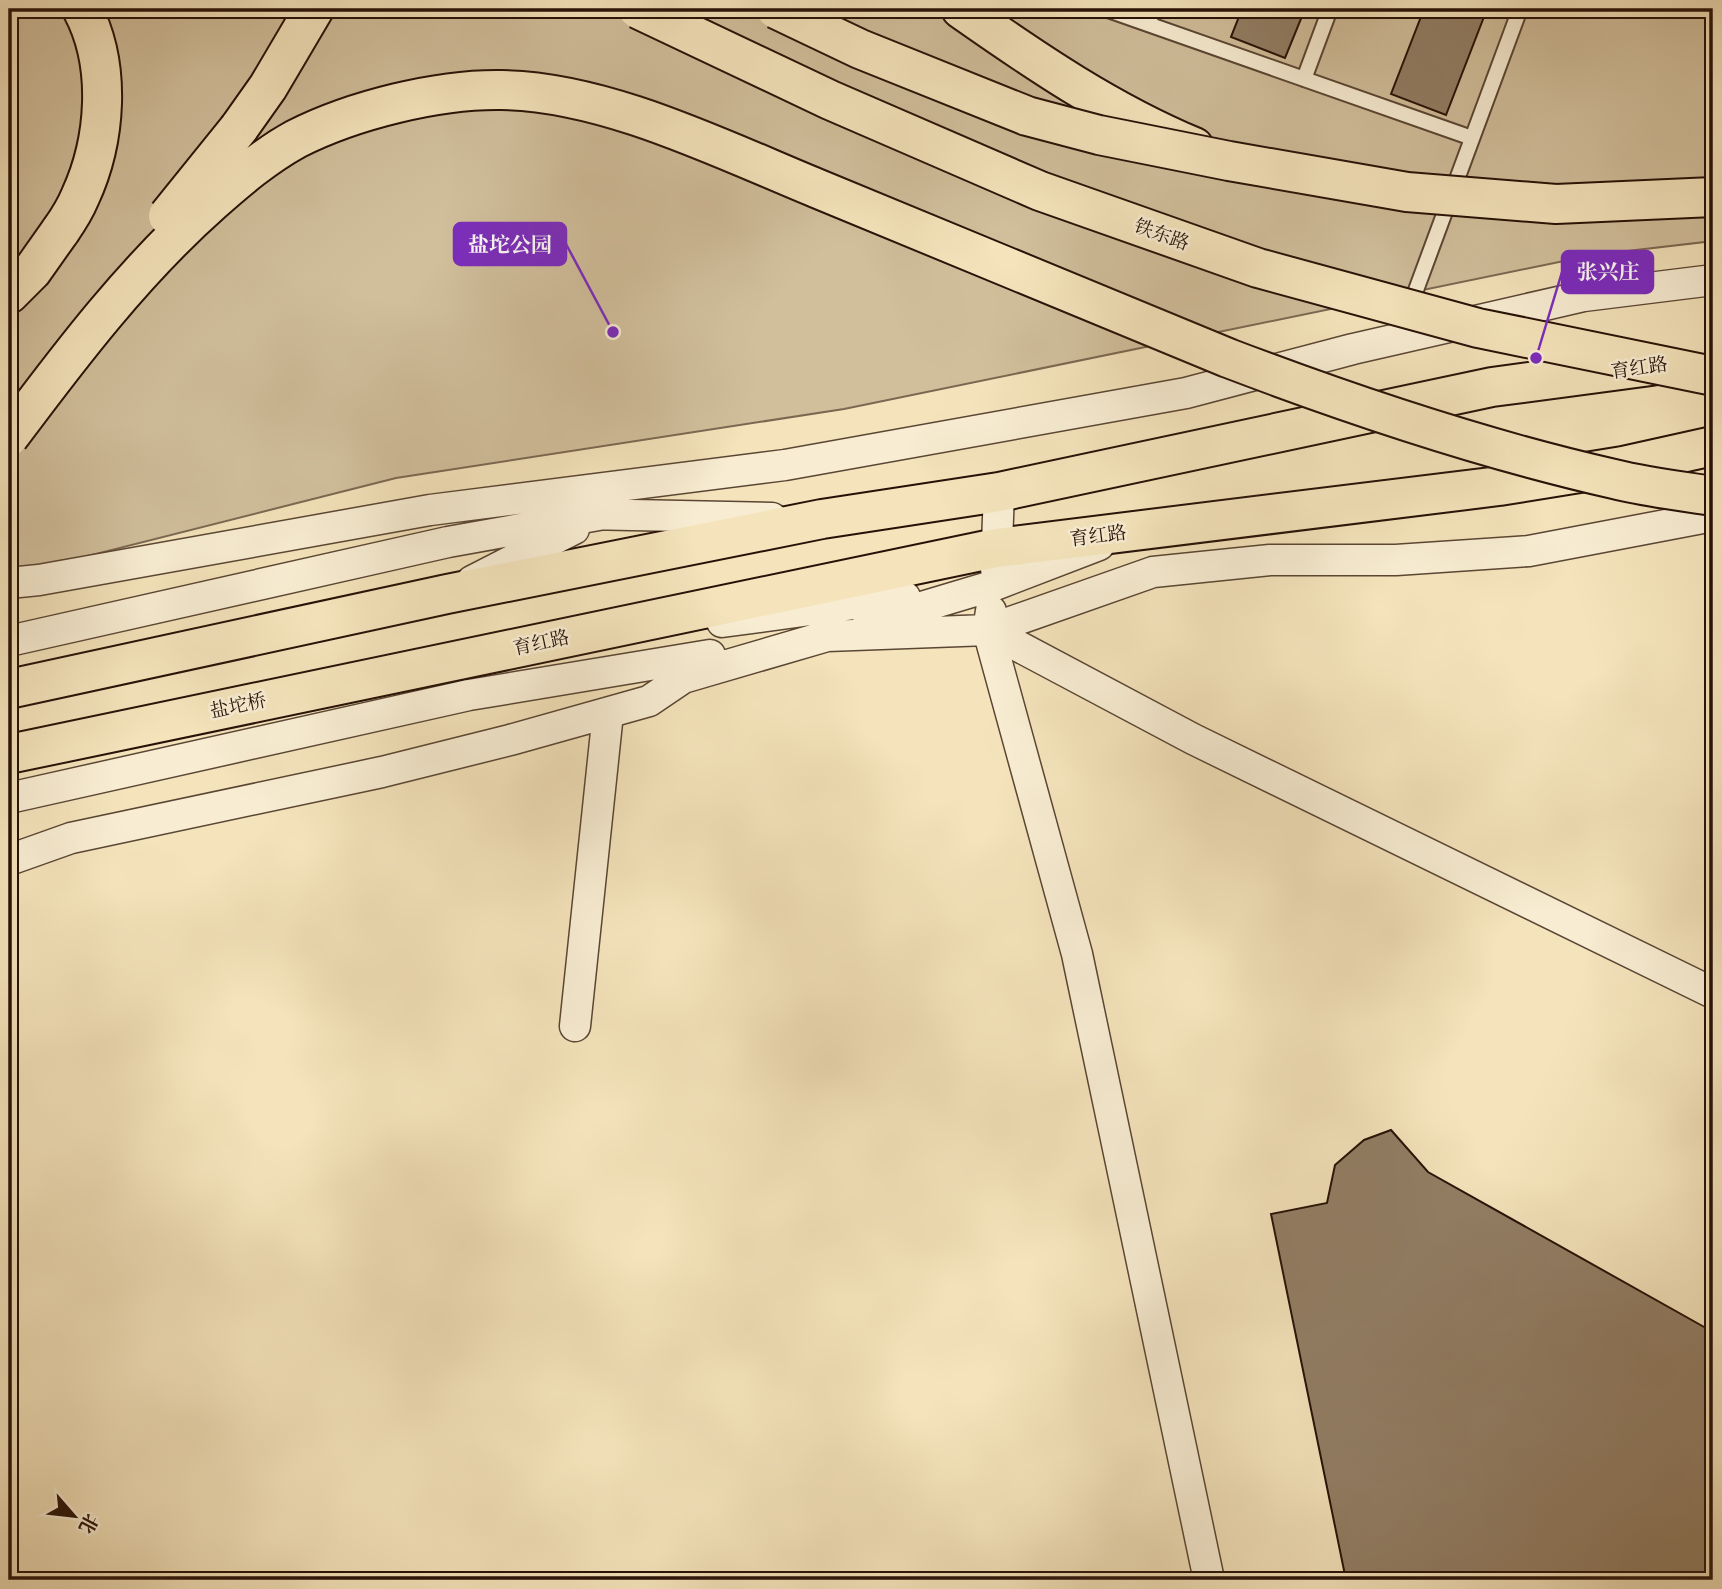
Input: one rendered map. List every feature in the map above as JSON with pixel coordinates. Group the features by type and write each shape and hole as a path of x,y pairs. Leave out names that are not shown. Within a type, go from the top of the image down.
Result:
{"highway":[{"path":"9,294 32,271 61,230 80,197 98,145 102,99 99,52 82,9"},
{"path":"9,437 168,229 268,87 314,9"},
{"name":"铁东路","path":"638,9 830,100 1040,191 1258,268 1479,328 1713,376"},
{"path":"776,9 860,49 1027,116 1099,135 1407,192 1556,204 1713,197"},
{"path":"961,9 1035,61 1090,95 1170,137 1229,161"},
{"path":"9,401 168,229 248,170 296,139 392,104 445,95 500,90 546,94 591,103 685,135 1308,389 1430,429 1615,480 1713,496"},
{"path":"9,401 89,318 168,229"},
{"path":"9,437 89,318"},
{"name":"育红路","path":"447,594 822,519 999,492 1492,387 1713,356"},
{"name":"育红路","path":"467,657 996,566 1139,530 1499,486 1623,466 1713,446"},
{"path":"9,689 447,594"},
{"name":"盐坨桥","path":"9,754 467,657"}],"street":[{"name":"育红路","path":"9,583 39,580 430,510 785,465 1186,393 1398,339 1584,296 1713,280"},
{"name":"育红路","path":"9,641 448,542 604,514 785,465"},
{"path":"999,492 996,566 988,630 1077,954 1209,1580"},
{"name":"育红路","path":"430,510 822,519"},
{"name":"育红路","path":"447,594 604,514"},
{"name":"育红路","path":"9,860 71,838 382,772 649,701 683,678 827,636 996,566 1153,572 1270,560 1396,560 1529,551 1713,516"},
{"name":"育红路","path":"9,798 470,695 827,636 988,630 1153,572"},
{"path":"988,630 1194,739 1713,993"},
{"path":"575,1026 608,713"}],"lane":[{"path":"1105,9 1472,138"},
{"path":"1149,24 1154,9"},
{"path":"1304,79 1330,9"},
{"path":"1398,339 1520,9"}],"shaded area":[{"path":"9,9 1713,9 1713,241 1593,255 844,409 396,478 9,576"}],"building":[{"path":"1242,9 1305,9 1285,58 1231,37"},
{"path":"1424,9 1487,9 1446,115 1391,94"},
{"path":"1391,1130 1428,1172 1713,1332 1713,1580 1346,1580 1271,1214 1327,1203 1335,1165 1364,1140"}],"place":[{"name":"盐坨公园","path":"613,332"},
{"name":"张兴庄","path":"1536,358"}]}
